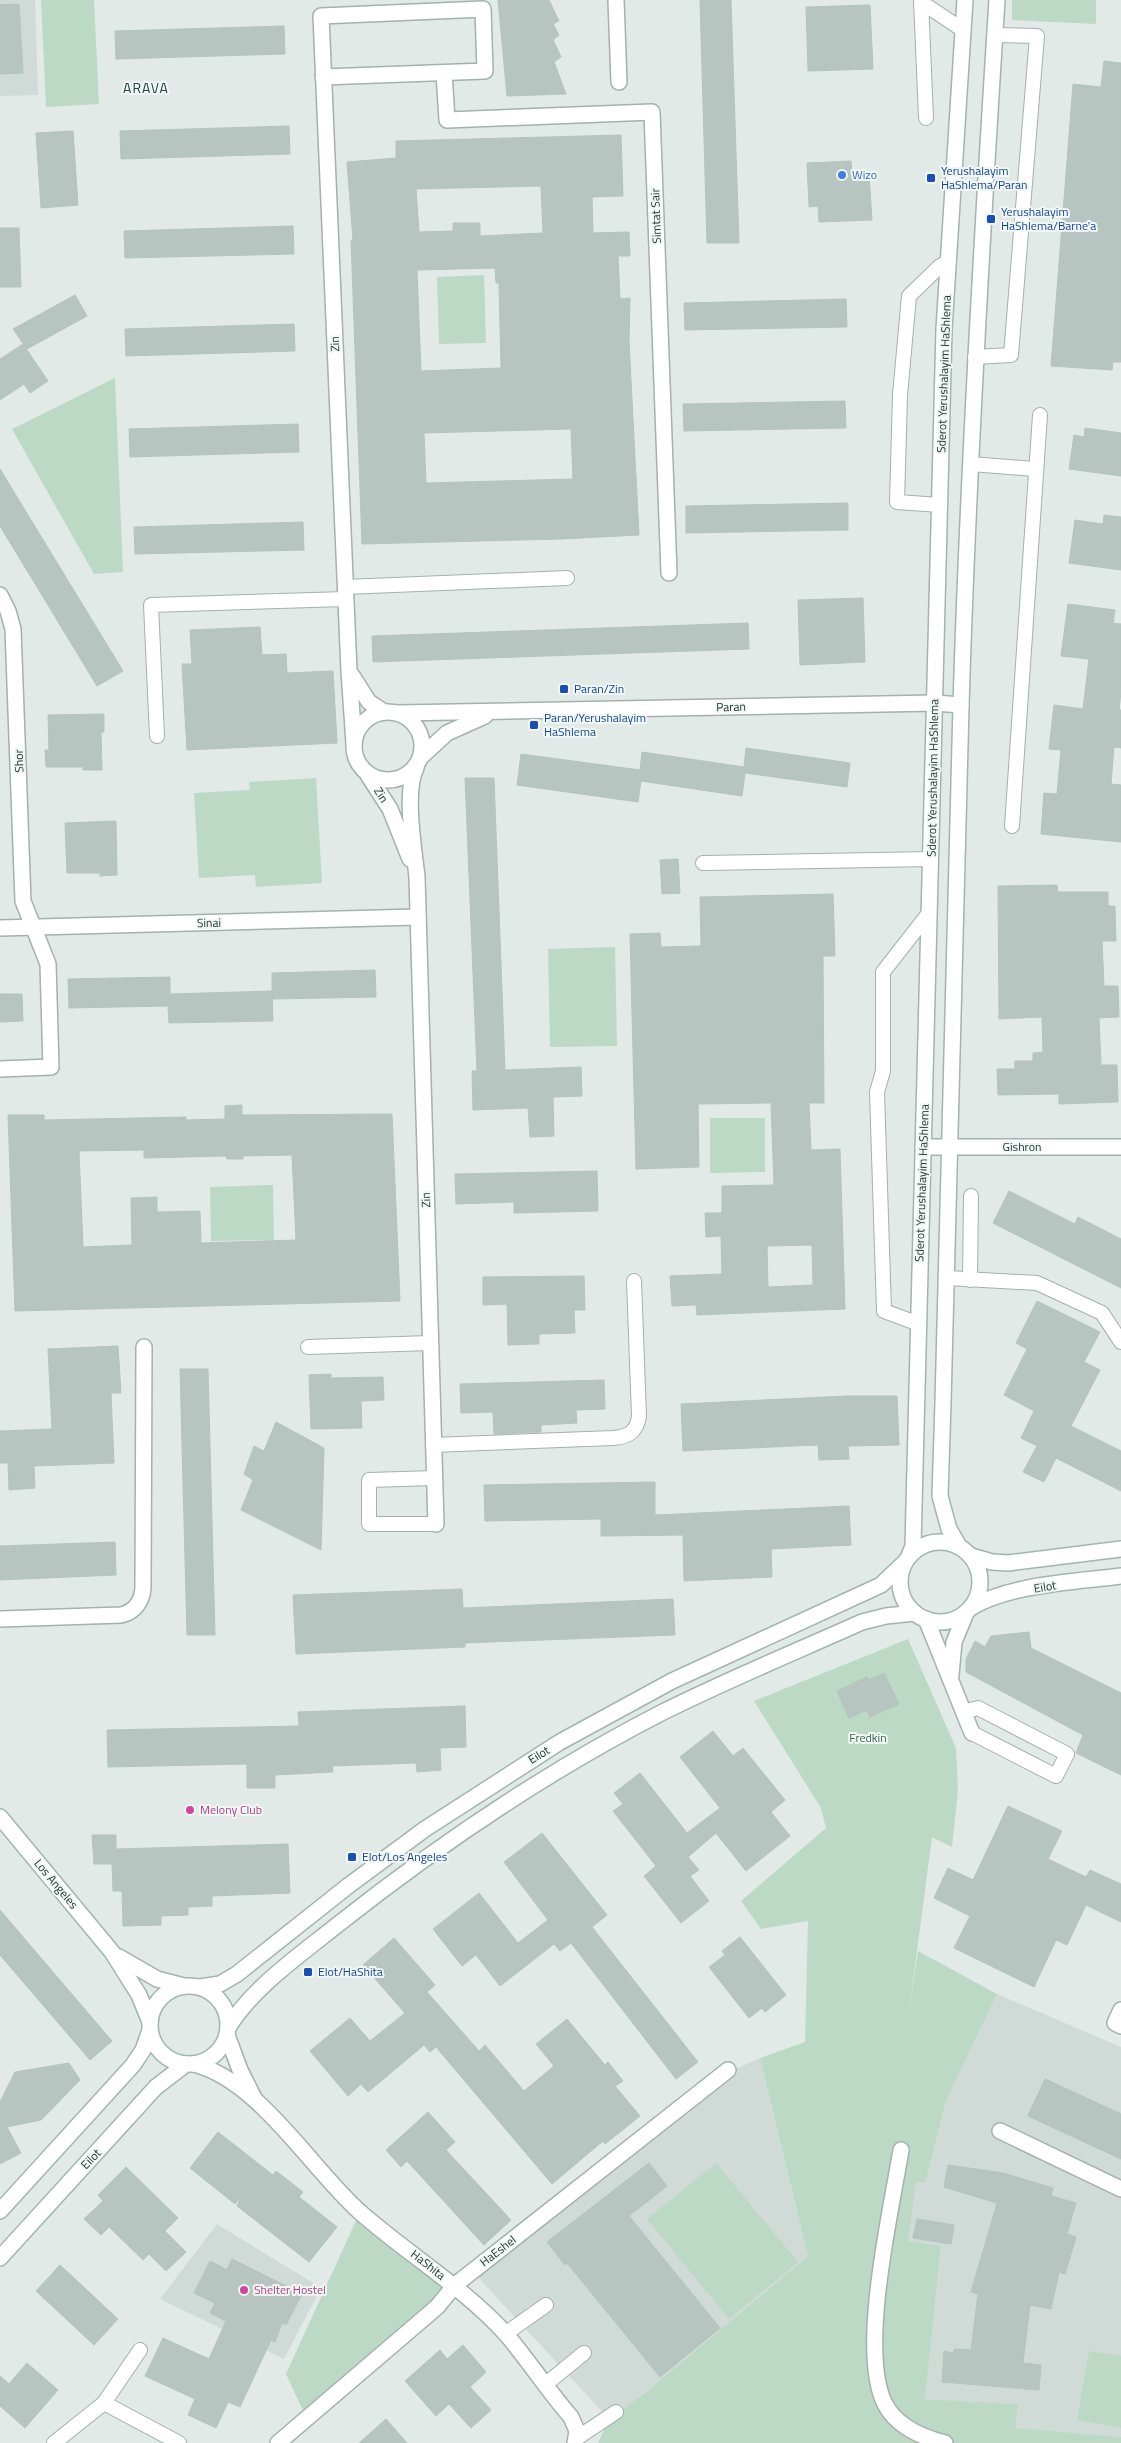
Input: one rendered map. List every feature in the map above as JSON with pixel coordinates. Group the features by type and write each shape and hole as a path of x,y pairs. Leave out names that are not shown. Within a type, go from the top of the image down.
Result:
{"street":[{"path":"616,0 618,82"},
{"name":"Sderot Yerushalayim HaShlema","path":"907,1560 913,1546 944,329 965,0"},
{"name":"Sderot Yerushalayim HaShlema","path":"958,1546 949,1529 940,1496 951,1147 961,706 975,356 997,0"},
{"name":"Zin","path":"354,744 349,671 321,16 483,9 485,71 444,73"},
{"path":"323,77 444,73"},
{"name":"Simtat Sair","path":"444,73 447,120 652,112 669,574"},
{"name":"Shor","path":"0,594 14,643 24,901 48,964 51,1067 0,1069"},
{"name":"Zin","path":"349,671 364,696 391,713"},
{"name":"Paran","path":"391,713 934,703 961,706"},
{"name":"Paran","path":"419,762 438,740 456,727 500,712"},
{"path":"391,713 410,720 418,730 423,742 419,762 405,776 393,780 380,779 365,771 356,757 354,744 361,725 372,716 391,713"},
{"name":"Zin","path":"419,762 410,780 409,794 418,917 436,1524"},
{"name":"Zin","path":"365,771 390,808 416,877"},
{"name":"Sinai","path":"0,928 418,917"},
{"name":"Gishron","path":"923,1147 1121,1147"},
{"path":"0,1620 121,1615 132,1611 139,1604 143,1588 144,1347"},
{"path":"951,1681 954,1642 981,1585 979,1569 971,1556 958,1546 935,1542 921,1546 907,1560 900,1586 905,1601 921,1616 951,1681 972,1733"},
{"path":"971,1556 992,1562 1008,1563 1121,1549"},
{"name":"Eilot","path":"200,1987 220,1984 237,1974 410,1840 560,1742 672,1681 860,1596 892,1578 907,1560"},
{"name":"Eilot","path":"969,1610 984,1600 1018,1591 1121,1576"},
{"path":"921,1616 945,1622 969,1610"},
{"name":"Eilot","path":"228,2031 252,1998 363,1904 477,1823 572,1763 668,1710 862,1622 886,1616 921,1616"},
{"name":"Los Angeles","path":"0,1816 112,1952 140,1995 150,2026"},
{"name":"Los Angeles","path":"112,1952 148,1975 184,1986"},
{"path":"0,2211 134,2065 143,2050 150,2026 158,2000 170,1990 184,1986 200,1987 219,2000 226,2013 228,2031 215,2055 190,2064 165,2055 155,2044 150,2026"},
{"path":"1121,2010 1115,2023 1121,2026"},
{"name":"HaShita","path":"228,2031 240,2070 257,2102"},
{"name":"Eilot","path":"0,2258 156,2087 190,2064"},
{"name":"HaShita","path":"190,2064 221,2074 257,2102 360,2212 455,2285 505,2334 546,2384 571,2418 577,2432 576,2440"},
{"name":"HaEshel","path":"278,2443 438,2307 455,2285 728,2070"},
{"path":"1000,2132 1121,2190"},
{"path":"901,2150 880,2282 875,2346 876,2373 885,2404 896,2417 910,2431 928,2439 945,2443"}],"lane":[{"path":"921,1 963,30"},
{"path":"921,1 926,118"},
{"path":"975,356 1012,355 1037,36 995,35"},
{"path":"940,505 897,502 899,422 909,296 940,266 949,261"},
{"path":"1012,826 1040,415"},
{"path":"971,464 1035,469"},
{"path":"157,736 151,605 567,578"},
{"path":"703,863 931,859"},
{"path":"919,1324 884,1311 877,1092 883,1071 883,972 929,913"},
{"path":"970,1280 971,1196"},
{"path":"947,1278 1037,1284 1102,1313 1121,1342"},
{"path":"433,1445 613,1438 632,1433 637,1426 640,1416 634,1281"},
{"path":"308,1347 430,1343"},
{"path":"435,1478 370,1480 369,1524 436,1524"},
{"path":"963,1712 978,1708 1067,1754 1056,1776 972,1733"},
{"path":"505,2334 546,2305"},
{"path":"54,2443 104,2403 140,2350"},
{"path":"546,2384 584,2353"},
{"path":"104,2403 179,2443"},
{"path":"576,2440 616,2412"}],"shaded area":[{"path":"0,0 35,0 38,95 0,96"},
{"path":"997,1994 1121,2047 1121,2437 1016,2428 1018,2404 925,2399 941,2246 907,2241 916,2182 925,2182 946,2101"},
{"path":"760,2058 808,2256 645,2393 609,2419 476,2275 734,2070"},
{"path":"217,2224 321,2288 284,2359 160,2299"}],"green space":[{"path":"41,0 94,0 99,104 46,107"},
{"path":"1012,0 1096,0 1096,24 1012,20"},
{"path":"484,275 486,343 439,344 437,277"},
{"path":"115,378 123,572 94,574 12,429"},
{"path":"316,778 322,883 256,887 255,875 199,878 194,793 250,790 249,782"},
{"path":"615,947 617,1046 550,1047 548,949"},
{"path":"710,1118 765,1118 765,1172 710,1173"},
{"path":"273,1185 274,1240 211,1241 210,1187"},
{"name":"Fredkin","path":"908,1639 956,1748 958,1790 952,1847 932,1837 908,2019 918,1951 997,1994 946,2101 925,2183 916,2182 908,2241 941,2246 925,2399 1018,2404 1016,2428 1121,2437 1121,2443 598,2443 609,2419 645,2393 808,2256 760,2058 805,2042 808,1921 761,1929 741,1901 826,1828 821,1808 754,1701"},
{"path":"716,2163 798,2262 729,2319 647,2219"},
{"path":"360,2212 455,2285 306,2417 286,2374"},
{"path":"1089,2351 1121,2356 1121,2428 1077,2420"}],"building":[{"path":"498,0 549,0 559,21 553,24 559,35 553,40 561,57 554,62 566,94 507,96"},
{"path":"700,0 731,0 739,243 707,243"},
{"path":"19,4 23,73 0,74 0,5"},
{"path":"870,5 873,69 808,71 806,7"},
{"path":"284,26 285,54 116,59 115,31"},
{"path":"1104,61 1121,63 1121,362 1113,362 1112,370 1051,366 1073,84 1101,87"},
{"path":"289,126 290,154 121,159 120,131"},
{"path":"73,131 78,205 41,208 36,133"},
{"path":"621,135 623,196 592,197 593,233 629,232 630,256 618,256 620,299 630,298 629,341 639,535 362,544 351,240 353,240 347,162 396,158 396,141","holes":["541,186 543,233 480,236 480,223 453,223 453,231 419,232 416,189","495,268 496,283 499,283 501,368 421,371 417,270","571,429 573,479 426,483 424,433"]},
{"path":"851,161 852,175 869,175 872,220 819,222 818,206 809,207 807,163"},
{"path":"293,226 294,254 125,258 124,231"},
{"path":"0,228 19,228 21,287 0,287"},
{"path":"75,295 87,316 27,349 13,329"},
{"path":"846,299 847,327 685,330 684,303"},
{"path":"294,324 295,351 126,356 125,329"},
{"path":"23,344 48,381 30,393 24,384 0,400 0,359"},
{"path":"845,401 846,428 684,431 683,404"},
{"path":"298,424 299,452 130,457 129,429"},
{"path":"1085,428 1121,433 1121,476 1069,469 1074,435 1084,437"},
{"path":"0,469 123,671 97,686 0,526"},
{"path":"848,503 848,530 686,533 686,506"},
{"path":"1104,515 1121,517 1121,570 1069,563 1075,520 1103,524"},
{"path":"303,522 304,550 135,554 134,527"},
{"path":"863,598 865,662 800,665 798,600"},
{"path":"1068,604 1115,610 1113,623 1121,624 1121,692 1119,710 1121,710 1121,748 1114,747 1111,784 1121,785 1121,842 1041,834 1044,793 1057,794 1061,750 1049,749 1054,705 1083,709 1089,659 1061,656"},
{"path":"748,623 749,649 373,662 372,636"},
{"path":"260,627 262,655 286,654 287,673 333,671 337,743 187,750 182,664 192,664 190,630"},
{"path":"104,714 104,732 101,732 102,770 83,770 83,767 46,767 45,750 49,750 48,715"},
{"path":"746,748 850,763 847,787 745,773 742,796 641,781 638,802 517,785 521,754 640,770 642,752 744,767"},
{"path":"465,778 494,778 505,1070 581,1067 582,1096 553,1097 554,1136 530,1137 528,1108 473,1110 472,1071 477,1071"},
{"path":"116,821 117,875 100,876 100,873 67,873 65,823"},
{"path":"678,859 680,893 662,894 660,860"},
{"path":"1057,885 1058,892 1108,892 1108,906 1115,906 1116,941 1102,941 1104,986 1118,986 1119,1017 1099,1018 1101,1065 1117,1065 1118,1102 1059,1104 1059,1094 998,1095 997,1069 1015,1069 1015,1061 1033,1061 1033,1053 1043,1052 1042,1017 999,1019 998,886"},
{"path":"833,894 835,956 823,956 824,1103 809,1103 811,1150 840,1149 845,1309 697,1315 696,1305 672,1306 670,1276 722,1274 721,1236 706,1237 705,1213 722,1213 722,1186 774,1185 771,1103 698,1104 699,1167 636,1169 630,934 660,933 661,947 701,946 700,897","holes":["812,1245 813,1285 768,1287 767,1246"]},
{"path":"375,970 376,997 272,999 272,973"},
{"path":"170,977 170,994 272,991 273,1021 169,1023 168,1006 69,1008 68,979"},
{"path":"0,994 22,994 23,1021 0,1022"},
{"path":"242,1105 242,1115 392,1114 400,1301 15,1311 8,1115 44,1115 44,1120 186,1117 186,1120 225,1119 225,1106","holes":["144,1150 144,1158 226,1156 227,1159 243,1159 243,1156 292,1155 296,1240 201,1243 200,1211 157,1212 157,1197 131,1198 132,1245 83,1247 79,1151"]},
{"path":"597,1171 598,1211 514,1213 514,1202 456,1204 455,1174"},
{"path":"1009,1191 1075,1224 1078,1217 1121,1239 1121,1288 993,1223"},
{"path":"584,1276 585,1310 574,1310 575,1333 539,1334 539,1344 508,1345 507,1304 483,1305 483,1277"},
{"path":"1037,1301 1100,1332 1084,1362 1100,1370 1071,1426 1121,1451 1121,1491 1056,1458 1044,1482 1023,1472 1037,1446 1021,1438 1034,1411 1004,1395 1027,1349 1016,1343"},
{"path":"118,1346 121,1393 111,1393 114,1463 34,1466 35,1488 9,1490 8,1463 0,1463 0,1431 52,1429 48,1349"},
{"path":"180,1369 208,1369 215,1635 187,1635"},
{"path":"331,1374 331,1378 383,1377 384,1400 361,1401 362,1428 311,1429 309,1375"},
{"path":"604,1380 605,1409 576,1410 577,1423 541,1425 541,1432 494,1434 493,1412 461,1413 460,1384"},
{"path":"846,1396 897,1396 899,1445 848,1446 849,1459 819,1460 818,1445 683,1451 681,1404"},
{"path":"276,1422 324,1448 321,1550 241,1510 253,1480 244,1474 254,1446 264,1451"},
{"path":"655,1482 655,1515 849,1506 851,1545 771,1549 772,1577 684,1581 683,1535 601,1536 601,1519 485,1521 484,1485"},
{"path":"115,1542 116,1575 0,1580 0,1546"},
{"path":"462,1589 463,1608 673,1599 675,1635 465,1643 465,1647 296,1654 293,1595"},
{"path":"1029,1632 1031,1648 1121,1693 1121,1775 1076,1753 1083,1735 966,1672 966,1659 975,1641 985,1647 991,1636"},
{"path":"884,1673 899,1704 870,1717 867,1710 849,1718 837,1691 867,1677 869,1680"},
{"path":"465,1706 466,1747 440,1748 441,1770 417,1772 416,1763 332,1766 333,1772 275,1775 275,1788 247,1788 247,1764 108,1767 107,1730 299,1726 298,1712"},
{"path":"713,1731 733,1756 743,1748 785,1800 771,1812 790,1836 746,1871 716,1833 688,1857 699,1870 690,1876 709,1901 681,1923 644,1876 656,1866 613,1811 623,1804 614,1793 640,1773 687,1833 720,1808 680,1757"},
{"path":"1008,1806 1062,1831 1048,1859 1086,1877 1090,1870 1121,1884 1121,1922 1086,1905 1067,1945 1056,1940 1034,1987 954,1948 970,1916 934,1898 948,1868 973,1880"},
{"path":"542,1833 607,1915 592,1927 698,2062 676,2079 571,1943 560,1951 554,1944 500,1986 476,1955 462,1966 433,1929 479,1893 518,1943 548,1920 504,1862"},
{"path":"92,1835 116,1835 116,1849 288,1844 290,1893 212,1896 212,1906 188,1907 188,1915 161,1916 161,1925 123,1926 122,1891 113,1891 112,1864 94,1864"},
{"path":"0,1910 112,2041 90,2060 0,1955"},
{"path":"740,1937 786,1995 765,2012 762,2008 749,2018 709,1967 725,1955 722,1951"},
{"path":"394,1938 435,1985 427,1992 479,2051 485,2045 524,2091 554,2066 536,2044 567,2019 605,2065 608,2062 623,2081 615,2086 640,2116 605,2144 603,2141 552,2184 436,2047 430,2052 424,2045 368,2092 361,2084 348,2096 310,2051 350,2018 370,2041 405,2013 363,1965"},
{"path":"69,2063 80,2080 41,2120 7,2127 21,2153 0,2164 0,2102 15,2072"},
{"path":"1045,2079 1121,2114 1121,2159 1028,2116"},
{"path":"428,2112 455,2142 446,2150 511,2220 484,2245 407,2161 401,2167 386,2150"},
{"path":"218,2132 273,2175 276,2171 303,2192 299,2197 337,2227 309,2262 237,2206 241,2197 235,2204 190,2168"},
{"path":"649,2163 667,2186 629,2216 720,2328 660,2377 567,2263 565,2265 547,2242"},
{"path":"948,2165 1003,2173 1053,2188 1051,2196 1076,2203 1067,2234 1076,2237 1065,2274 1059,2272 1051,2309 1030,2305 1023,2363 1041,2365 1039,2390 942,2382 944,2351 953,2353 955,2349 971,2350 978,2294 971,2292 997,2203 944,2187"},
{"path":"126,2167 178,2218 165,2231 186,2252 166,2271 149,2254 143,2260 109,2227 101,2235 84,2219 103,2201 98,2195"},
{"path":"917,2219 954,2225 951,2244 913,2238"},
{"path":"232,2259 302,2294 286,2325 282,2323 275,2342 271,2340 240,2407 228,2402 216,2428 188,2415 195,2399 145,2376 163,2338 209,2359 226,2321 210,2313 215,2303 194,2293 210,2261 227,2270"},
{"path":"60,2265 118,2319 94,2345 36,2291"},
{"path":"463,2345 486,2372 470,2387 491,2410 471,2428 449,2404 436,2416 405,2381 440,2350 447,2359"},
{"path":"27,2363 58,2390 25,2428 0,2406 0,2376 9,2384"},
{"path":"386,2419 407,2443 359,2443"}],"place":[{"name":"Wizo","path":"842,175"},
{"name":"Yerushalayim HaShlema/Paran","path":"931,178"},
{"name":"Yerushalayim HaShlema/Barne'a","path":"991,219"},
{"name":"Paran/Zin","path":"564,689"},
{"name":"Paran/Yerushalayim HaShlema","path":"534,725"},
{"name":"Melony Club","path":"190,1810"},
{"name":"Elot/Los Angeles","path":"352,1857"},
{"name":"Elot/HaShita","path":"308,1972"},
{"name":"Shelter Hostel","path":"244,2290"}],"district":[{"name":"ARAVA","path":"146,88"}]}
